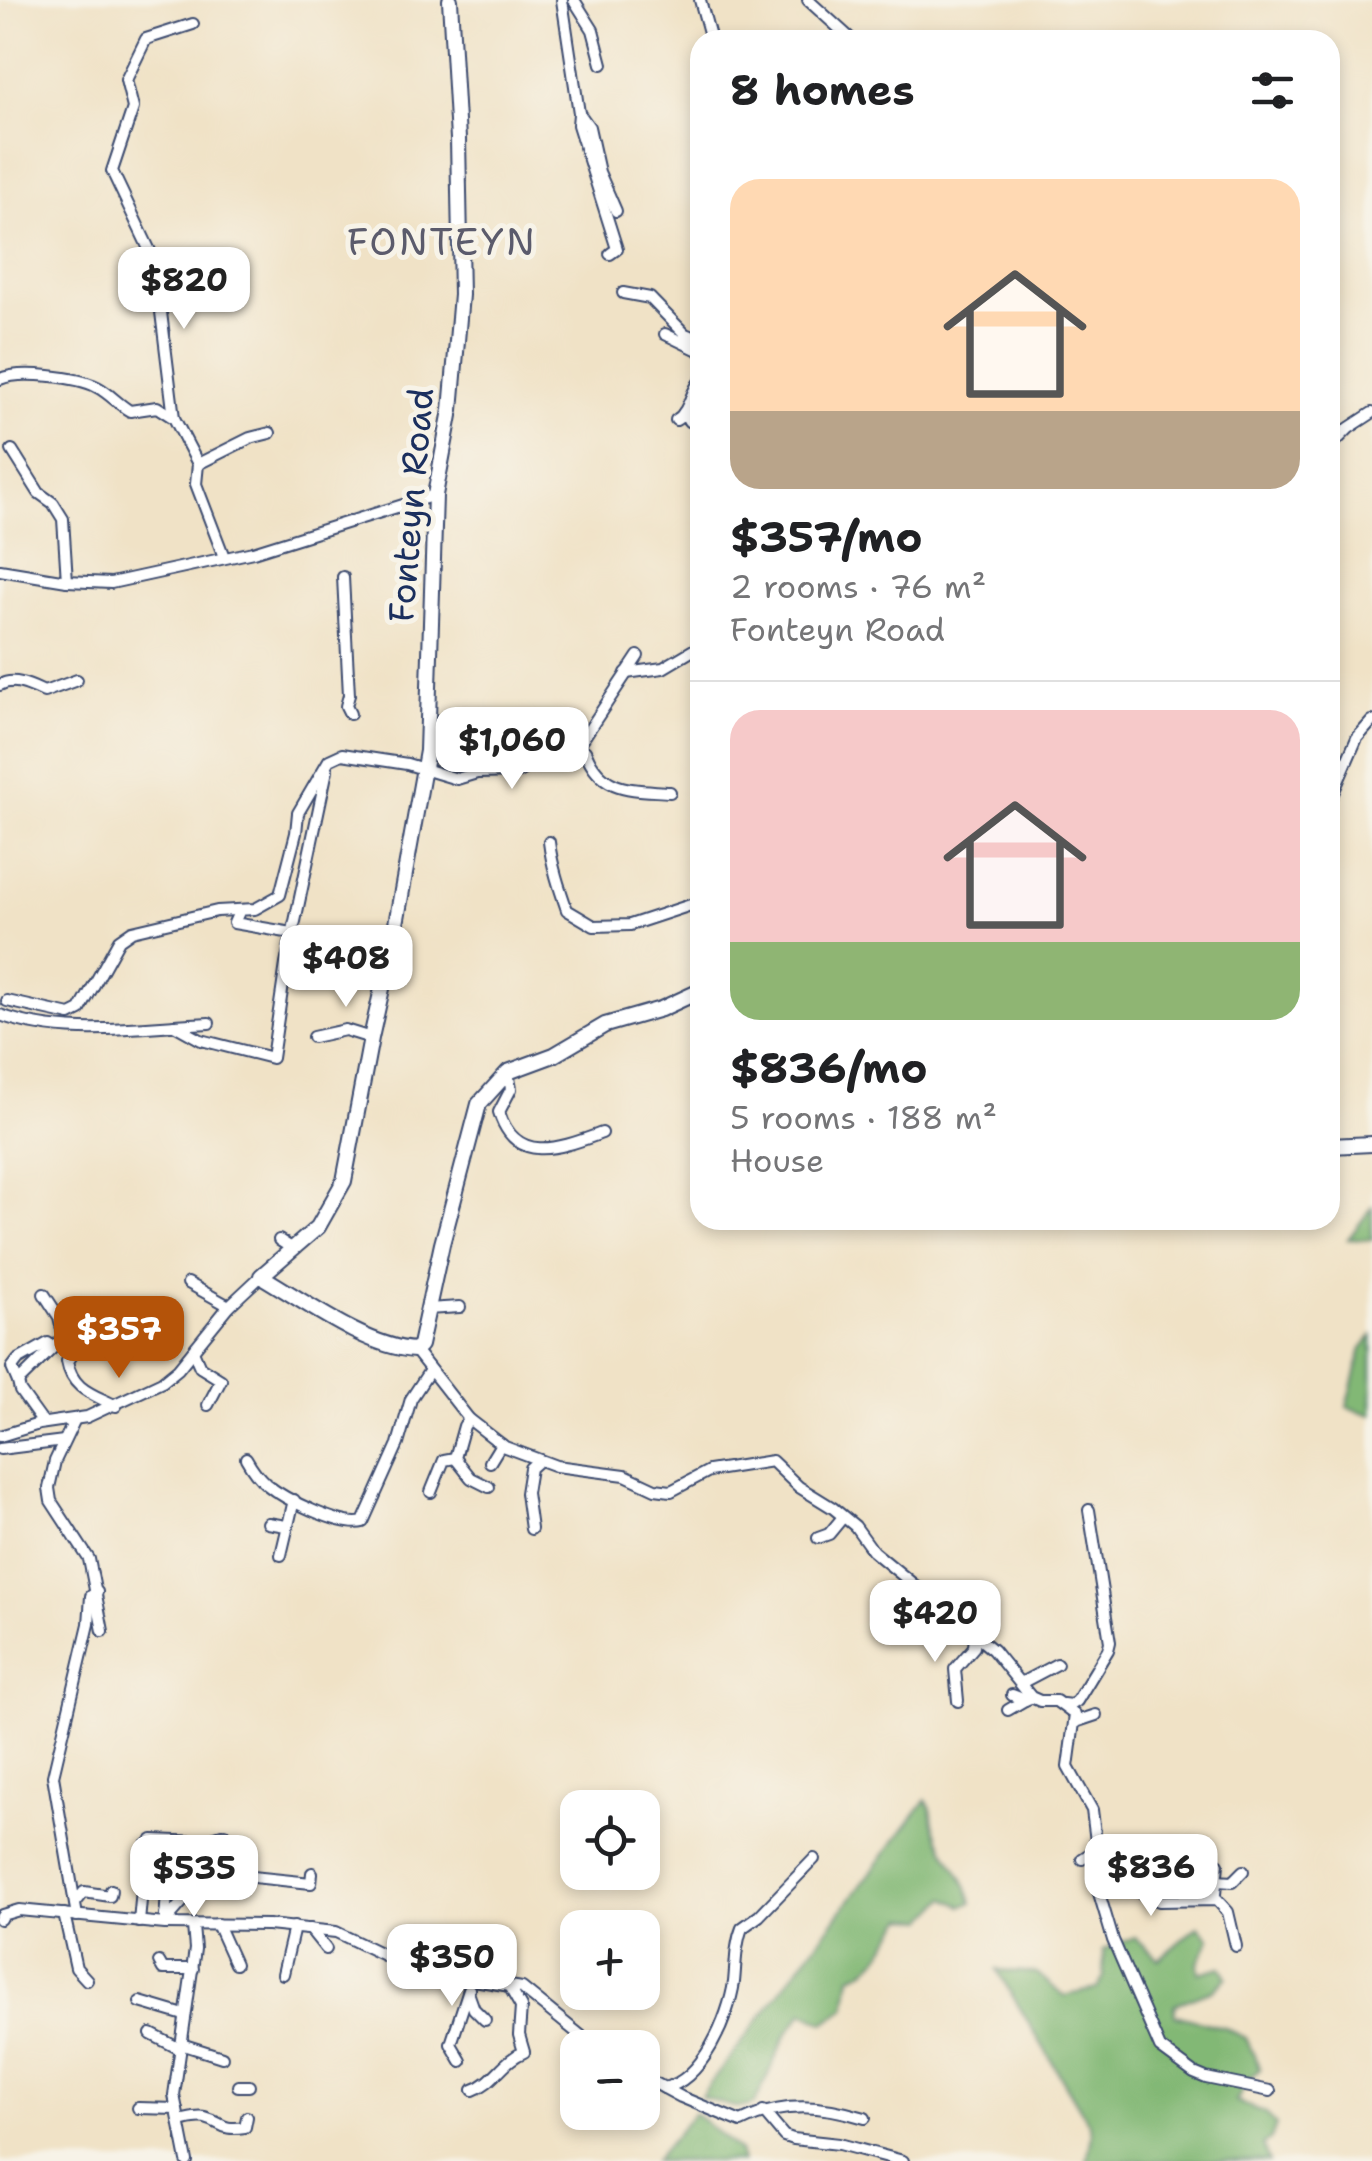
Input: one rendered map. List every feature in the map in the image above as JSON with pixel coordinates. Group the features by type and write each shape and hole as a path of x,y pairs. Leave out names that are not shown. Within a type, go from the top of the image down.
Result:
{"street":[{"name":"Fonteyn Road","path":"262,1276 318,1226 344,1181 425,771 435,495 451,410 461,294 450,0"},
{"path":"562,0 578,125 617,249 610,254"},
{"path":"574,0 593,30 602,64"},
{"path":"700,0 708,30"},
{"path":"808,0 841,30"},
{"path":"193,24 146,39 126,80 133,108 112,171 150,250 174,418 198,464 196,484 224,558"},
{"path":"579,113 589,127 599,172 616,211"},
{"path":"623,293 650,298 690,336"},
{"path":"665,334 690,346"},
{"path":"0,380 14,376 79,378 102,389 130,411 157,407 174,418"},
{"path":"690,398 680,416 690,421"},
{"path":"1340,437 1372,413"},
{"path":"198,464 250,438 270,433"},
{"path":"12,450 39,494 53,503 63,518 67,582"},
{"path":"0,570 67,582 112,583 254,552 435,495"},
{"path":"342,577 349,695 346,706 350,714"},
{"path":"626,673 663,668 690,652"},
{"path":"577,748 638,656"},
{"path":"0,685 32,684 44,692 77,680"},
{"path":"1340,776 1356,738 1372,721"},
{"path":"8,1001 70,1016 80,1010 119,940 132,931 217,911 255,909 280,895 298,813 329,760 342,754 407,764 457,779 477,773 518,772 556,751 577,748 585,751 593,771 608,784 670,792"},
{"path":"174,1025 201,1040 272,1058 292,933 329,760"},
{"path":"549,842 553,871 566,910 594,926 630,925 690,905"},
{"path":"239,912 234,923 292,933"},
{"path":"0,1436 116,1406 162,1382 229,1306 262,1276 361,1334 399,1350 415,1350 420,1345 479,1104 508,1072 554,1054 605,1025 661,1009 690,996"},
{"path":"0,1014 16,1020 86,1029 209,1023"},
{"path":"314,1038 345,1030 370,1038"},
{"path":"508,1072 510,1089 499,1112 502,1123 520,1142 532,1149 556,1149 602,1133"},
{"path":"1340,1146 1372,1144"},
{"path":"280,1240 293,1249"},
{"path":"188,1284 229,1306"},
{"path":"44,1294 59,1316 72,1354 67,1362 72,1379 84,1392 116,1406"},
{"path":"427,1308 460,1307"},
{"path":"18,1382 64,1337"},
{"path":"43,1423 20,1391 12,1368 18,1360 48,1343"},
{"path":"193,1350 200,1367 220,1380 208,1405"},
{"path":"415,1350 469,1420 501,1444 556,1466 626,1475 655,1489 671,1491 719,1468 772,1461 798,1487 843,1517 873,1551 993,1650 1021,1683 1028,1699"},
{"path":"246,1458 266,1484 294,1500 352,1525 363,1522 398,1444 411,1399 430,1370"},
{"path":"75,1419 49,1488 51,1501 89,1559 103,1631"},
{"path":"455,1458 469,1420"},
{"path":"0,1449 64,1441"},
{"path":"490,1462 501,1444"},
{"path":"455,1458 472,1478 489,1487"},
{"path":"431,1492 444,1460 455,1458"},
{"path":"532,1529 526,1493 530,1468 538,1460"},
{"path":"281,1555 294,1500"},
{"path":"1012,1695 1071,1705 1108,1650 1110,1642 1088,1510"},
{"path":"818,1538 829,1534 843,1517"},
{"path":"268,1523 286,1526"},
{"path":"76,1910 54,1776 89,1624 91,1596 97,1592"},
{"path":"958,1701 955,1668 974,1647 976,1635"},
{"path":"1021,1683 1057,1664"},
{"path":"1008,1710 1028,1699"},
{"path":"1062,1704 1075,1715 1068,1767 1092,1810 1096,1883 1112,1940 1160,2048 1194,2073 1270,2091"},
{"path":"1075,1722 1096,1714"},
{"path":"139,1922 146,1846 152,1840 200,1842 225,1834"},
{"path":"1082,1859 1097,1849"},
{"path":"664,2088 676,2086 689,2077 714,2041 733,1986 742,1928 759,1916 814,1859"},
{"path":"1208,1901 1215,1894 1218,1864"},
{"path":"1217,1881 1232,1882 1243,1871"},
{"path":"224,1874 311,1884 312,1873"},
{"path":"165,1920 168,1883"},
{"path":"1096,1883 1135,1890 1160,1901 1216,1900 1228,1912 1236,1946"},
{"path":"165,1920 185,1899 181,1889 184,1885"},
{"path":"76,1910 84,1892 105,1898 111,1890"},
{"path":"0,1919 2,1914 19,1910 64,1914 76,1910 139,1922 165,1920 193,1926 217,1924 336,1932 390,1958 470,1984 522,1988 575,2030"},
{"path":"64,1914 76,1968 87,1980"},
{"path":"217,1924 235,1964"},
{"path":"186,2161 174,2080 193,1969 193,1926"},
{"path":"283,1974 294,1928"},
{"path":"310,1929 326,1949"},
{"path":"159,1962 163,1969 193,1969"},
{"path":"470,1984 469,1998 486,2020"},
{"path":"461,2061 451,2044 470,1984"},
{"path":"473,2090 487,2085 507,2062 524,2052 519,2035 521,2007 509,1986"},
{"path":"140,2002 184,2014"},
{"path":"151,2034 222,2057"},
{"path":"660,2086 741,2122 764,2111 813,2105 865,2118"},
{"path":"138,2108 178,2118 221,2114"},
{"path":"764,2111 784,2136 839,2144 903,2161"},
{"path":"205,2118 222,2128 237,2128 245,2127 247,2117"},
{"path":"169,2137 178,2118"}],"green space":[{"path":"1372,1207 1372,1240 1348,1239"},
{"path":"1372,1336 1369,1414 1347,1407 1362,1348"},
{"path":"926,1800 936,1833 972,1903 962,1906 946,1898 926,1919 905,1918 877,1959 851,1976 846,2008 824,2023 803,2012 785,2037 755,2103 735,2107 701,2096"},
{"path":"1198,1926 1210,1939 1198,1963 1199,1973 1221,1967 1227,1977 1213,1990 1174,2005 1175,2015 1225,2028 1246,2038 1260,2069 1248,2080 1236,2102 1265,2112 1276,2125 1271,2139 1263,2145 1268,2161 1087,2161 1090,2125 997,1970 1037,1973 1063,1996 1097,1989 1104,1977 1103,1950 1135,1937 1159,1959"},
{"path":"694,2113 739,2151 742,2161 654,2161"}],"district":[{"name":"FONTEYN","path":"442,242"}]}
